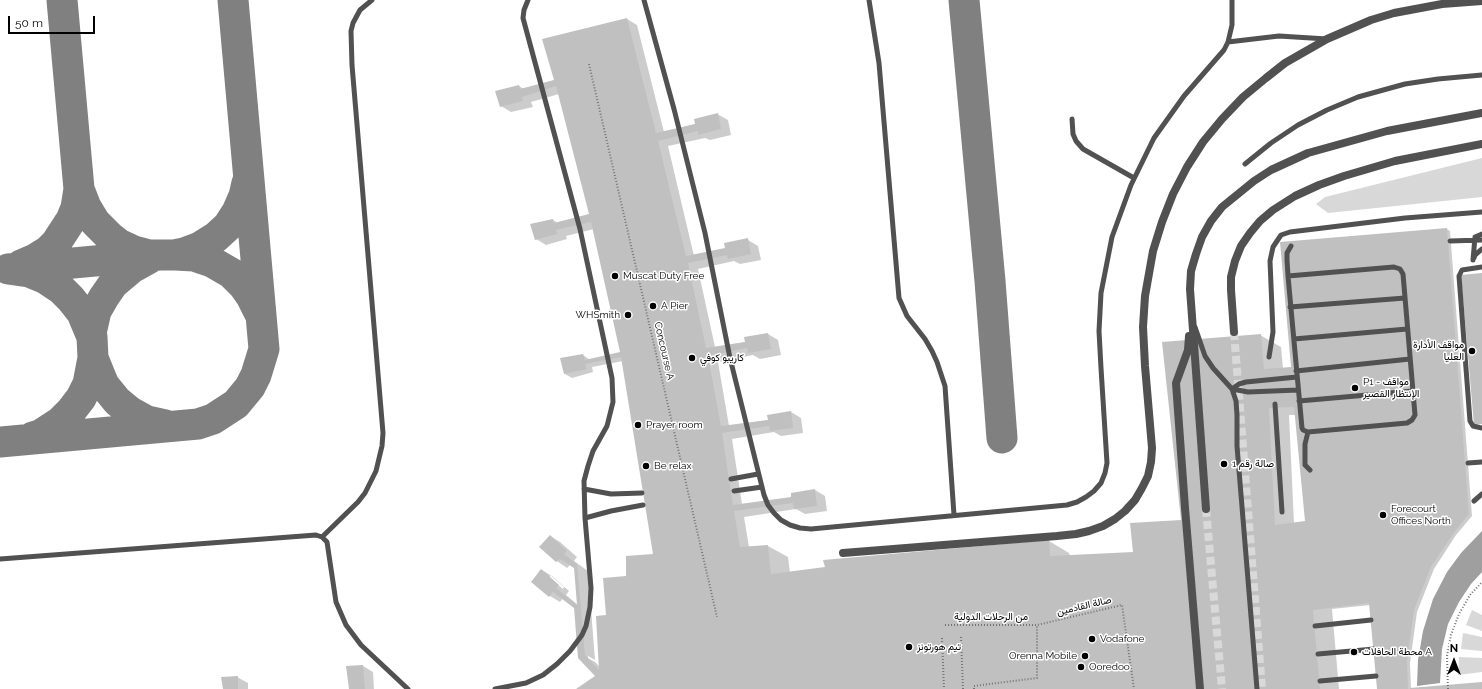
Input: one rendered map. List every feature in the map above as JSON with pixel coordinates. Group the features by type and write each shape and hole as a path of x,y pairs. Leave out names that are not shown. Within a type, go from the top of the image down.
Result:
{"street":[{"path":"843,553 1076,534 1103,526 1115,519 1135,500 1148,476 1151,462 1152,448 1144,344 1144,312 1153,251 1173,194 1187,167 1203,142 1243,97 1285,63 1327,39 1366,22 1394,13 1442,4 1482,1"},
{"path":"1206,509 1190,289 1191,271 1196,254 1202,237 1211,221 1222,207 1254,180 1289,160 1328,146 1410,126 1482,113"},
{"path":"1234,332 1231,277 1235,262 1241,246 1250,233 1260,220 1273,210 1296,196 1319,185 1344,176 1395,161 1482,144"},
{"path":"1191,315 1188,350 1176,383 1185,516 1200,689"}],"lane":[{"path":"322,537 358,502 365,493 376,471 382,446 383,433 352,65 351,31 353,23 360,10 372,0"},
{"path":"495,689 526,683 542,675 557,664 570,651 584,630 588,617 591,593 584,489 588,466 593,451 607,426 614,396 612,378 580,229 523,18 528,0"},
{"path":"644,0 674,109 704,233 730,358 762,487 768,505 774,513 786,523 811,530 1067,504 1077,502 1094,491 1101,482 1108,463 1100,349 1101,293 1112,237 1134,178 1154,138 1173,109 1218,58 1228,42 1232,25 1232,0"},
{"path":"869,0 879,63 898,289 902,308 932,351 940,368 945,386 954,515"},
{"path":"1228,42 1279,36 1327,39"},
{"path":"1246,164 1271,143 1298,125 1327,110 1358,97 1405,84 1438,78 1482,75"},
{"path":"1072,119 1073,134 1076,141 1083,149 1134,178"},
{"path":"1269,357 1273,332 1270,262 1273,247 1281,235 1290,232 1405,218 1482,212"},
{"path":"1473,268 1474,240 1477,235 1482,234"},
{"path":"1450,241 1482,240"},
{"path":"1288,276 1400,269 1403,274 1415,415 1410,422 1308,432 1304,431 1302,428 1290,307 1288,276 1287,256 1291,246"},
{"path":"1474,257 1482,249"},
{"path":"1474,257 1482,254"},
{"path":"1482,267 1462,270 1460,271 1459,276 1470,421 1473,426 1482,428"},
{"path":"1290,307 1405,298"},
{"path":"1191,315 1205,356 1213,368 1232,389 1237,405 1237,446 1257,689"},
{"path":"1294,339 1408,328"},
{"path":"1296,371 1410,359"},
{"path":"1232,389 1246,382 1297,377"},
{"path":"1232,389 1248,392 1298,390"},
{"path":"1299,401 1413,390"},
{"path":"1275,404 1282,512"},
{"path":"1308,432 1305,444 1306,465 1310,470"},
{"path":"1468,463 1482,462"},
{"path":"731,479 758,474"},
{"path":"734,491 762,487"},
{"path":"584,489 611,494 642,493"},
{"path":"1474,501 1482,494"},
{"path":"585,518 611,510 643,505"},
{"path":"0,559 283,536 316,535 322,537 326,542 336,602 346,625 361,645 408,689"},
{"path":"1315,626 1371,620"},
{"path":"1318,654 1374,649"},
{"path":"1320,681 1376,676"}],"path":[{"name":"Concourse A","path":"589,64 717,617"},
{"path":"1448,689 1447,656 1451,635 1462,608 1470,595 1482,582"},
{"name":"صالة القادمين","path":"1037,625 1122,605 1134,689"},
{"name":"من الرحلات الدولية","path":"945,625 1037,625"},
{"path":"974,689 974,686 1037,678 1037,625"},
{"path":"962,637 963,689"},
{"path":"942,638 944,689"}],"shaded area":[{"path":"1482,158 1482,197 1328,213 1316,204 1325,197"},
{"path":"1482,531 1482,572 1471,584 1459,602 1448,624 1442,649 1440,683 1417,686 1418,660 1423,631 1433,599 1447,572 1461,553"},
{"path":"1472,610 1482,615 1482,631 1466,625"},
{"path":"1463,633 1482,637 1482,651 1461,649"},
{"path":"1459,657 1482,658 1482,672 1458,675"}],"building":[{"path":"627,18 656,133 695,124 694,119 718,113 721,129 698,135 698,131 658,141 686,256 725,248 724,243 748,238 751,254 728,259 727,255 688,263 706,348 745,342 744,337 768,333 771,349 748,353 747,348 708,356 721,426 768,420 767,415 791,411 793,428 770,431 769,426 722,433 733,505 791,497 791,493 815,489 817,506 794,509 793,503 734,511 740,547 768,545 771,574 825,567 823,560 1049,540 1050,556 1133,552 1130,523 1181,520 1162,342 1261,334 1264,369 1291,367 1280,242 1447,228 1469,514 1453,534 1431,567 1414,610 1407,661 1408,689 1377,689 1369,603 1313,610 1320,689 576,689 595,676 578,658 574,608 553,592 549,597 531,582 541,569 559,585 556,588 577,605 574,568 560,559 556,562 539,547 550,535 567,551 564,554 577,564 585,655 599,670 596,616 606,615 603,578 626,576 626,556 653,554 621,357 585,364 587,369 564,374 560,358 583,354 585,360 620,352 591,222 556,230 557,234 535,240 530,224 553,219 554,223 589,214 556,86 522,97 523,101 500,107 495,91 519,85 520,89 554,80 542,39","holes":["1294,407 1305,521 1275,525 1269,408"]},
{"name":"مواقف الأدارة العليا","path":"1482,273 1482,424 1474,425 1461,275"},
{"path":"363,665 365,689 349,689 346,666"},
{"path":"238,676 238,689 223,689 221,677"},
{"path":"1482,682 1482,689 1410,689 1410,688"}],"taxiway":[{"path":"21,265 48,251 56,243 71,220 76,208 79,189 62,0"},
{"path":"0,442 198,424 213,419 236,404 250,387 256,375 264,349 233,0"},
{"path":"964,0 990,281 1002,438"},
{"path":"160,255 184,253 200,247 216,237 228,226 237,212 244,196 247,183"},
{"path":"33,437 40,435 60,422 81,398 88,384 93,358 92,337 82,313 61,289 46,279 29,272 8,269 160,255 149,255 134,251 119,244 109,236 95,222 86,207 79,189"},
{"path":"175,255 194,256 212,262 231,273 244,286 259,312"},
{"path":"91,333 96,311 113,284 132,268 150,258"},
{"path":"93,358 104,385 117,401 129,411 147,421 165,425"}],"tunnel":[{"path":"1234,332 1262,689"},
{"path":"1206,509 1222,689"}],"place":[{"name":"Muscat Duty Free","path":"615,276"},
{"name":"A Pier","path":"653,306"},
{"name":"WHSmith","path":"628,315"},
{"name":"مواقف الأدارة العليا","path":"1472,351"},
{"name":"كاريبو كوفي","path":"692,358"},
{"name":"P1 - مواقف الإنتظار القصير","path":"1355,388"},
{"name":"Prayer room","path":"638,425"},
{"name":"صالة رقم 1","path":"1224,464"},
{"name":"Be relax","path":"646,466"},
{"name":"Forecourt Offices North","path":"1383,515"},
{"name":"Vodafone","path":"1092,639"},
{"name":"تيم هورتونز","path":"909,647"},
{"name":"محطة الحافلات A","path":"1354,652"},
{"name":"Orenna Mobile","path":"1085,656"},
{"name":"Ooredoo","path":"1081,667"}]}
